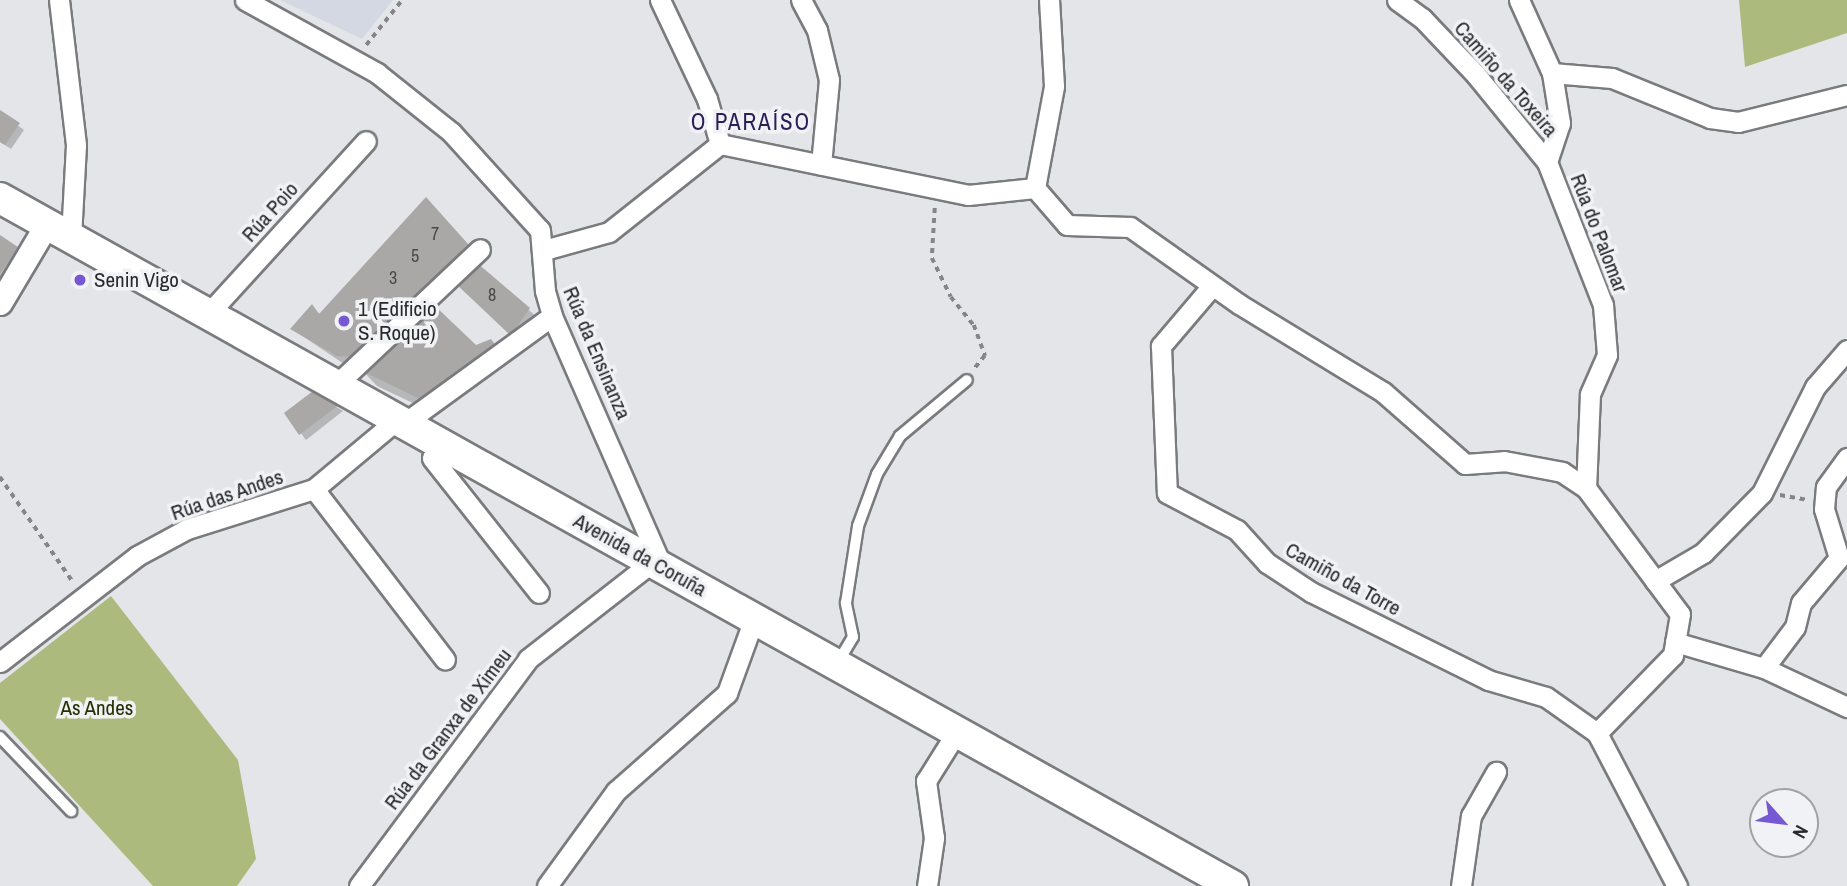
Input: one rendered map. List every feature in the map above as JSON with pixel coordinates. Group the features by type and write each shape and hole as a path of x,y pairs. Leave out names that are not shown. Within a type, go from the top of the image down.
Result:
{"main road":[{"name":"Avenida da Coruña","path":"0,198 338,383 1215,882"}],"street":[{"path":"0,303 59,230 76,145 60,0"},
{"name":"Rúa da Ensinanza","path":"245,0 377,73 451,132 540,230 544,250 545,291 552,316 657,564"},
{"path":"660,0 715,118 720,144"},
{"path":"801,0 817,30 829,80 821,165"},
{"path":"1035,188 1054,86 1049,0"},
{"name":"Camiño da Toxeira","path":"1397,0 1422,18 1476,75 1547,162"},
{"name":"Rúa do Palomar","path":"1519,0 1552,73 1560,123 1547,162 1603,305 1607,355 1590,394 1586,488"},
{"path":"1552,73 1612,78 1710,118 1738,122 1847,95"},
{"name":"Rúa Poio","path":"208,314 366,141"},
{"path":"720,144 968,195 1035,188"},
{"path":"544,250 609,232 720,144"},
{"path":"1035,188 1067,225 1130,227 1212,286 1383,392 1465,464 1504,461 1562,472 1586,488 1680,614 1673,655 1597,733 1670,883"},
{"path":"338,383 480,248"},
{"name":"Camiño da Torre","path":"1212,286 1161,346 1167,493 1237,530 1267,563 1311,592 1488,680 1546,697 1597,733"},
{"name":"Rúa das Andes","path":"0,662 82,595 137,556 187,529 314,489 403,420 552,316"},
{"path":"1655,581 1703,553 1762,494 1815,387 1847,350"},
{"path":"441,442 432,458 539,593"},
{"path":"1764,668 1795,627 1801,603 1839,558 1824,509 1826,488 1847,458"},
{"path":"314,489 445,660"},
{"name":"Rúa da Granxa de Ximeu","path":"359,886 527,659 657,564"},
{"path":"547,886 616,791 727,693 754,619"},
{"path":"1675,642 1764,668 1847,706"},
{"path":"927,886 934,838 926,780 956,733"},
{"path":"1461,886 1471,816 1496,772"}],"lane":[{"path":"836,665 853,637 846,603 858,526 877,474 900,436 967,380"},
{"path":"0,737 71,811"}],"path":[{"path":"354,61 402,0"},
{"path":"936,188 932,258 951,297 974,324 985,356 967,380"},
{"path":"0,477 82,595"},
{"path":"1762,494 1803,498 1824,509"}],"shaded area":[{"path":"280,0 393,0 362,39"}],"green space":[{"path":"1739,0 1847,0 1847,33 1745,67"},
{"name":"As Andes","path":"111,596 238,760 256,859 237,886 153,886 0,719 0,683"}],"building":[{"path":"0,110 20,123 5,145 0,142"},
{"path":"426,197 468,244 430,285 355,357 337,356 290,329 312,304 319,314"},
{"path":"0,235 18,247 0,274"},
{"path":"476,262 530,308 511,336 455,283"},
{"path":"432,303 476,345 491,339 497,347 420,399 358,369"},
{"path":"313,391 339,405 299,435 284,413"}],"place":[{"name":"Senin Vigo","path":"80,280"},
{"name":"1 (Edificio S. Roque)","path":"344,321"}],"district":[{"name":"O PARAÍSO","path":"751,122"}]}
